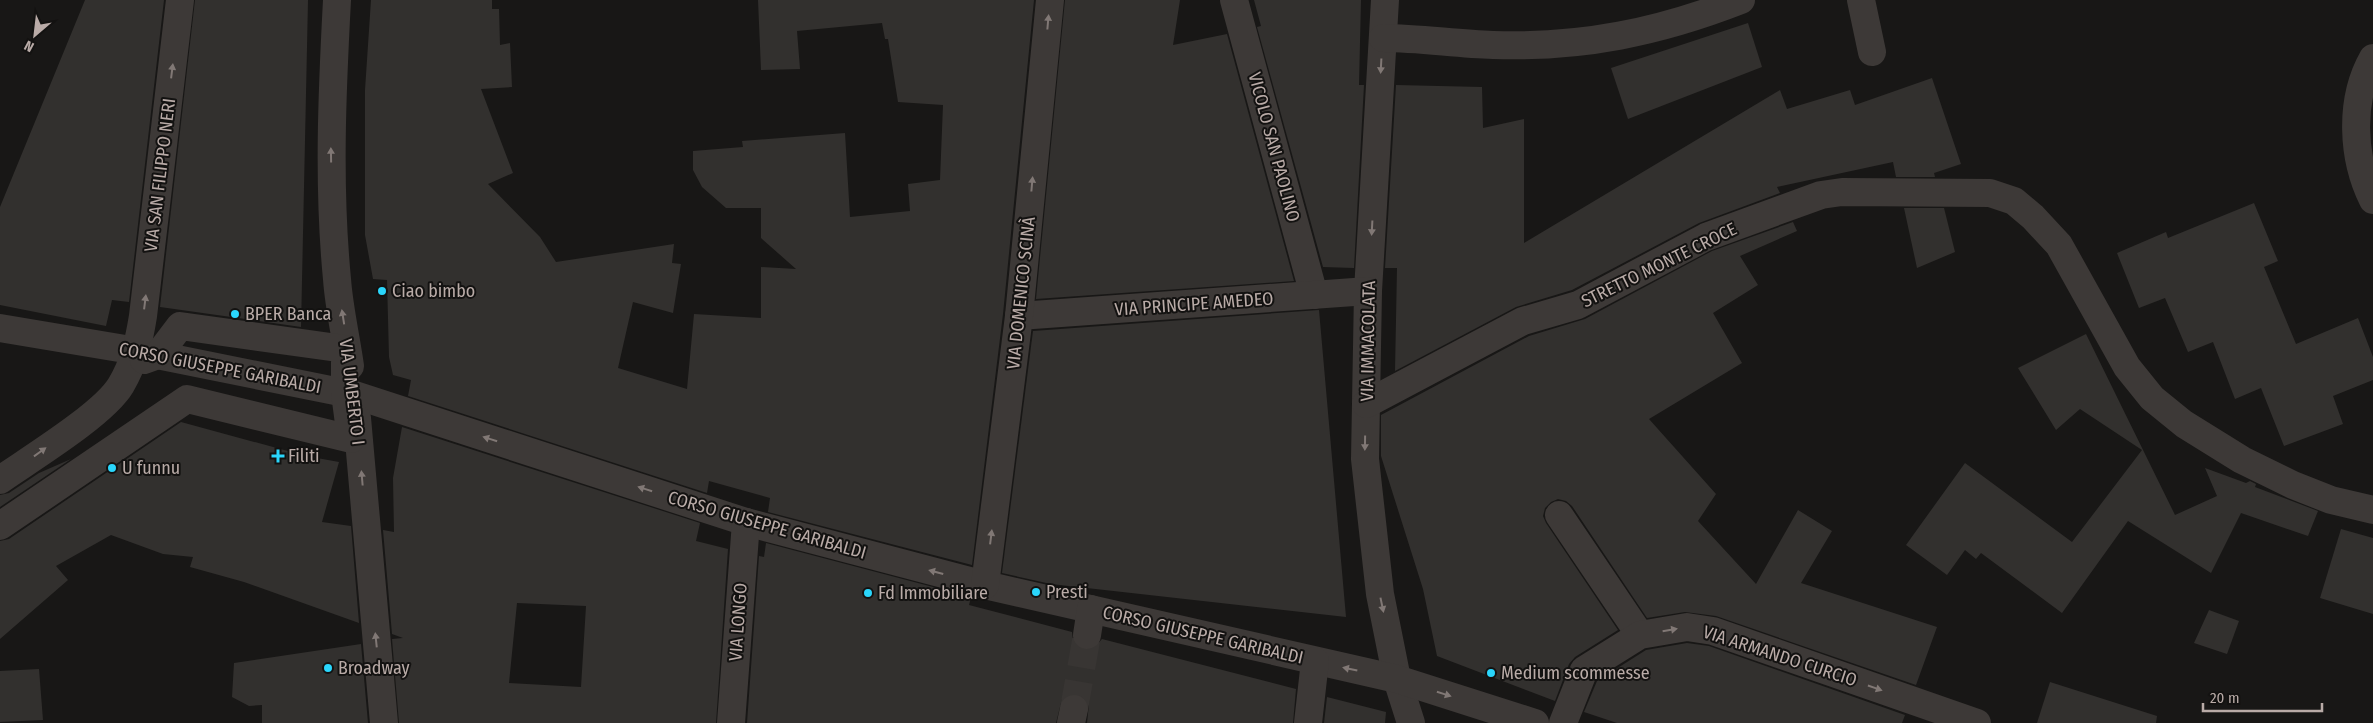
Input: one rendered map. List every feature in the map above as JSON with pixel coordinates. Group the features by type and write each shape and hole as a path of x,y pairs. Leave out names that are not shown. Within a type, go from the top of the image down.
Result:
{"street":[{"name":"VIA SAN FILIPPO NERI","path":"142,356 144,306 180,0"},
{"name":"VIA UMBERTO I","path":"337,0 331,121 332,214 337,281 384,723"},
{"name":"VIA DOMENICO SCINÀ","path":"985,585 1019,316 1050,0"},
{"name":"VICOLO SAN PAOLINO","path":"1234,0 1314,295"},
{"name":"VIA IMMACOLATA","path":"1385,0 1368,291 1365,460 1371,530 1380,594 1397,680 1411,723"},
{"path":"1383,38 1494,45 1580,43 1630,35 1690,20 1741,0"},
{"path":"1861,0 1872,52"},
{"path":"2373,58 2361,92 2355,121 2357,148 2366,187 2373,200"},
{"name":"STRETTO MONTE CROCE","path":"1366,404 1523,321 1578,305 1706,237 1821,194 1842,192 1990,193 2014,201 2033,217 2059,246 2126,367 2152,398 2184,424 2242,460 2323,497 2373,510"},
{"name":"VIA PRINCIPE AMEDEO","path":"1019,316 1368,291"},
{"path":"0,480 98,410 120,387 142,356 180,326 345,349 350,394 351,439 187,399 0,526"},
{"name":"CORSO GIUSEPPE GARIBALDI","path":"0,328 350,394 746,522 985,585 1397,680 1535,723"},
{"path":"0,341 142,356"},
{"path":"1559,515 1640,635"},
{"name":"VIA LONGO","path":"731,723 746,522"},
{"path":"1087,636 1091,609"},
{"name":"VIA ARMANDO CURCIO","path":"1563,723 1584,670 1640,635 1686,627 1713,631 1977,723"},
{"path":"1308,723 1315,661"}],"building":[{"path":"85,0 164,0 129,302 112,300 106,326 0,305 0,207"},
{"path":"195,0 308,0 301,327 160,307"},
{"path":"371,0 492,0 492,9 499,9 500,45 510,43 512,87 481,89 513,173 488,184 540,237 556,262 674,244 672,263 681,264 673,313 633,302 618,368 687,389 694,314 761,318 761,267 796,269 761,238 761,208 726,208 702,187 693,170 693,151 743,147 742,141 845,133 850,217 910,211 908,184 940,180 943,105 898,102 888,39 885,39 882,23 797,31 800,69 761,70 758,0 1034,0 1003,314 972,565 768,512 770,498 709,481 707,493 408,396 411,380 393,375 389,357 387,280 373,279 365,235 365,90"},
{"path":"1065,0 1180,0 1173,45 1227,34 1294,281 1036,299"},
{"path":"1254,0 1361,0 1359,85 1364,85 1354,268 1323,267 1257,27 1261,26"},
{"path":"1748,23 1762,67 1628,119 1611,68"},
{"path":"1932,78 1961,164 1934,173 1935,177 1896,177 1893,162 1777,187 1780,193 1699,223 1572,290 1516,307 1395,371 1397,268 1385,268 1396,85 1482,87 1483,128 1524,119 1524,243 1780,90 1787,109 1850,90 1855,105"},
{"path":"2254,203 2278,261 2264,267 2296,344 2358,318 2373,357 2373,380 2333,396 2343,424 2284,446 2261,388 2235,399 2213,342 2188,352 2165,298 2139,308 2117,253 2166,232 2168,238"},
{"path":"1904,208 1944,208 1955,252 1917,268"},
{"path":"1793,222 1797,231 1740,256 1758,285 1713,313 1742,363 1649,419 1716,494 1698,521 1756,584 1798,510 1832,531 1801,583 1937,627 1916,685 1716,616 1685,612 1647,618 1572,506 1566,501 1558,499 1551,502 1545,508 1543,516 1546,523 1618,630 1575,657 1569,664 1555,701 1437,656 1423,589 1381,456 1381,415 1529,336 1585,319 1712,251"},
{"path":"1319,310 1346,617 1051,584 1002,573 1033,331"},
{"path":"2086,334 2175,515 2217,496 2205,468 2246,483 2250,481 2256,484 2255,487 2318,511 2308,536 2241,513 2211,573 2128,521 2062,613 1981,553 1976,559 1965,550 1947,575 1906,545 1965,463 2072,542 2142,450 2080,409 2056,430 2018,368"},
{"path":"181,422 306,456 339,462 322,522 351,526 359,623 244,582 190,567 193,557 163,554 111,535 56,566 68,580 0,639 0,541 9,539"},
{"path":"402,427 700,523 696,541 728,549 716,723 399,723 392,639 403,638 392,634 383,530 394,532 393,478","holes":["517,603 586,606 581,687 509,683"]},
{"path":"71,459 0,507 0,495 9,493 39,473"},
{"path":"2341,529 2373,538 2373,614 2320,598"},
{"path":"766,543 971,597 969,605 1072,632 1073,641 1077,647 1084,650 1093,649 1102,639 1296,689 1293,723 1087,723 1089,704 1084,697 1077,694 1069,694 1062,699 1056,723 747,723 759,556 764,557"},
{"path":"2209,610 2239,621 2227,654 2194,643"},
{"path":"1687,643 1709,646 1905,715 1902,723 1617,723 1584,712 1597,681 1646,650"},
{"path":"361,644 368,723 262,723 262,705 249,706 232,697 234,663"},
{"path":"39,669 43,720 0,722 0,671"},
{"path":"2050,682 2157,716 2156,723 2037,723"},
{"path":"1327,697 1386,712 1385,723 1324,723"}],"tunnel":[{"path":"1074,709 1087,635"}],"place":[{"name":"Ciao bimbo","path":"382,291"},
{"name":"BPER Banca","path":"235,314"},
{"name":"Filiti","path":"278,456"},
{"name":"U funnu","path":"112,468"},
{"name":"Presti","path":"1036,592"},
{"name":"Fd Immobiliare","path":"868,593"},
{"name":"Broadway","path":"328,668"},
{"name":"Medium scommesse","path":"1491,673"}]}
